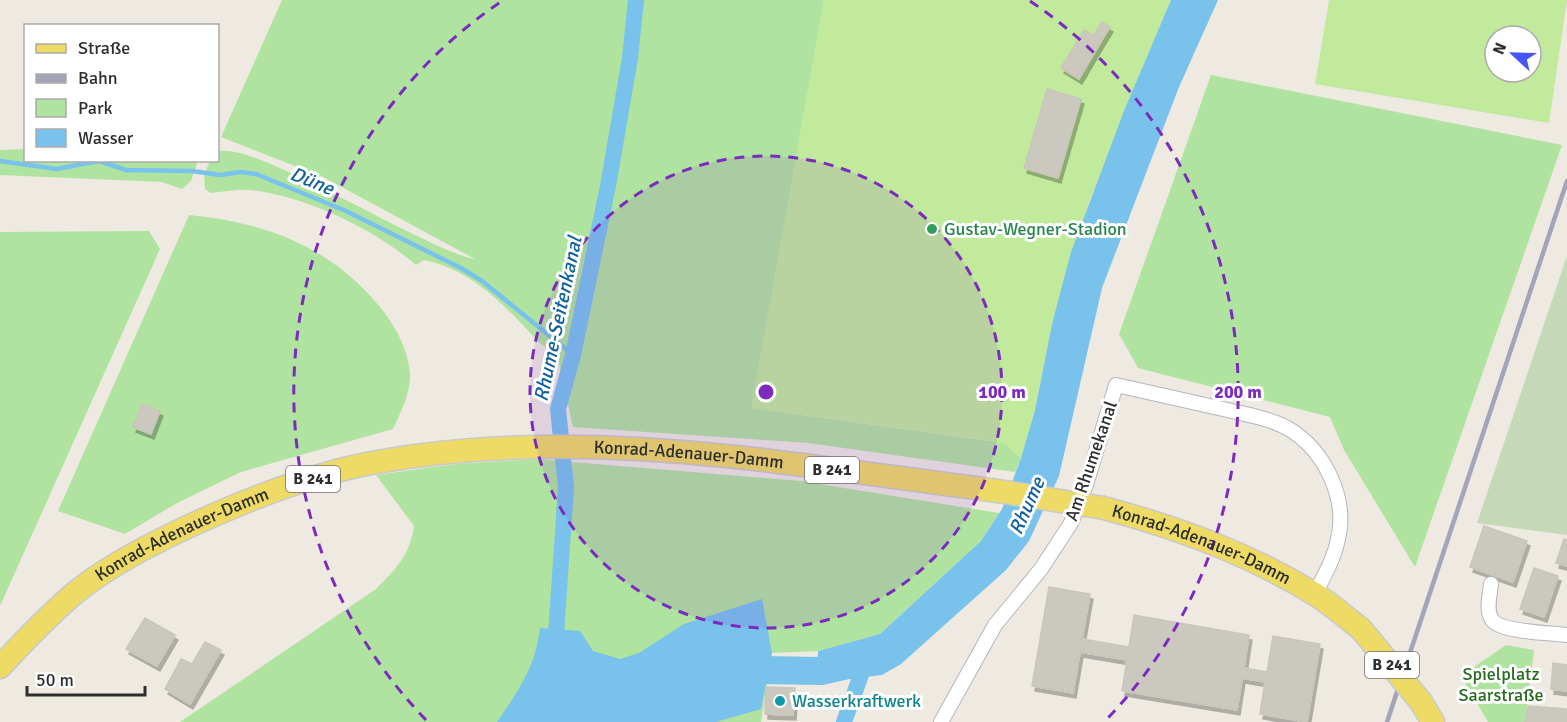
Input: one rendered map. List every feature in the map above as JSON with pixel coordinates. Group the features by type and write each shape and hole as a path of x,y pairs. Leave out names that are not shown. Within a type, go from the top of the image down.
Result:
{"main road":[{"name":"Konrad-Adenauer-Damm","path":"0,667 77,591 111,569 169,536 224,510 279,489 374,462 465,451 516,446 666,450 998,491 1104,508 1202,537 1232,549 1315,594 1360,629 1396,669 1433,722"},
{"path":"0,647 26,639"}],"street":[{"name":"Am Rhumekanal","path":"941,722 995,625 1041,569 1071,523 1086,485 1116,385 1258,417 1288,429 1314,450 1334,482 1340,510 1339,536 1333,560 1315,594"},
{"path":"1491,584 1488,611 1493,621 1505,628 1567,635"}],"green space":[{"path":"282,0 824,0 752,408 1004,443 1021,458 1015,472 808,443 573,427 557,354 542,345 498,301 476,283 438,264 424,260 416,265 360,227 291,198 243,190 211,193 205,189 204,175 210,162 219,162 219,152 236,152 301,178 451,252 475,259 323,177 221,137"},
{"name":"Gustav-Wegner-Stadion","path":"824,0 1171,0 1088,205 1052,324 1035,410 1021,458 1004,443 751,408"},
{"path":"1329,0 1567,0 1549,123 1315,84"},
{"path":"1211,75 1562,145 1415,567 1344,450 1330,417 1138,368 1119,334"},
{"path":"24,149 24,162 196,162 197,164 191,181 182,189 162,182 0,175 0,150"},
{"path":"189,215 244,224 270,231 318,253 340,268 361,286 396,329 409,364 409,387 393,429 241,472 177,503 125,534 58,511"},
{"path":"149,231 160,249 0,606 0,232"},
{"path":"1567,256 1567,535 1477,523"},
{"path":"536,459 801,481 999,513 981,541 880,634 818,651 772,653 761,722 180,722 376,589 396,568 409,545 414,526 376,475 455,464"},
{"name":"Spielplatz Saarstraße","path":"1506,645 1534,650 1525,722 1488,722 1461,676"}],"water":[{"path":"1171,0 1218,0 1179,87 1102,288 1059,476 1029,541 1006,570 901,664 882,675 817,683 818,651 880,634 981,541 1002,509 1021,458 1035,410 1052,324 1071,252 1124,111"},
{"path":"762,599 772,653 761,709 716,722 497,722 519,689 530,667 540,628 580,631 593,651 620,659 639,653 684,624"}],"building":[{"path":"1102,22 1110,27 1102,40 1094,35"},
{"path":"1084,30 1102,40 1079,79 1061,68"},
{"path":"1047,89 1081,99 1058,178 1024,168"},
{"path":"142,404 160,411 151,434 133,427"},
{"path":"1484,526 1527,541 1513,582 1470,567"},
{"path":"1564,539 1567,540 1567,566 1556,563"},
{"path":"1534,568 1558,576 1544,617 1520,609"},
{"path":"1049,587 1090,594 1082,639 1129,647 1134,615 1249,635 1244,668 1267,672 1273,636 1320,644 1307,722 1260,714 1265,682 1242,678 1237,710 1122,691 1127,660 1080,652 1073,693 1032,686"},
{"path":"145,618 175,635 157,666 126,649"},
{"path":"205,642 221,650 190,704 165,689 181,659 192,664"},
{"path":"1553,663 1567,665 1567,691 1551,689"},
{"name":"Wasserkraftwerk","path":"766,687 795,688 793,715 765,714"},
{"path":"1528,706 1567,709 1567,722 1525,722"}],"waterway":[{"name":"Rhume-Seitenkanal","path":"555,650 566,487 558,409 573,355 608,186 630,58 636,0"},
{"name":"Düne","path":"0,161 57,169 94,162"},
{"name":"Düne","path":"102,162 126,170 192,171 220,175 241,172 256,174 346,211 461,268 482,281 573,355"},
{"path":"844,722 866,661"},
{"name":"Rhume","path":"730,674 754,670 821,671 856,663"}],"railway":[{"path":"1387,722 1567,181"}],"place":[{"name":"Gustav-Wegner-Stadion","path":"932,229"},
{"name":"Wasserkraftwerk","path":"780,701"}]}
